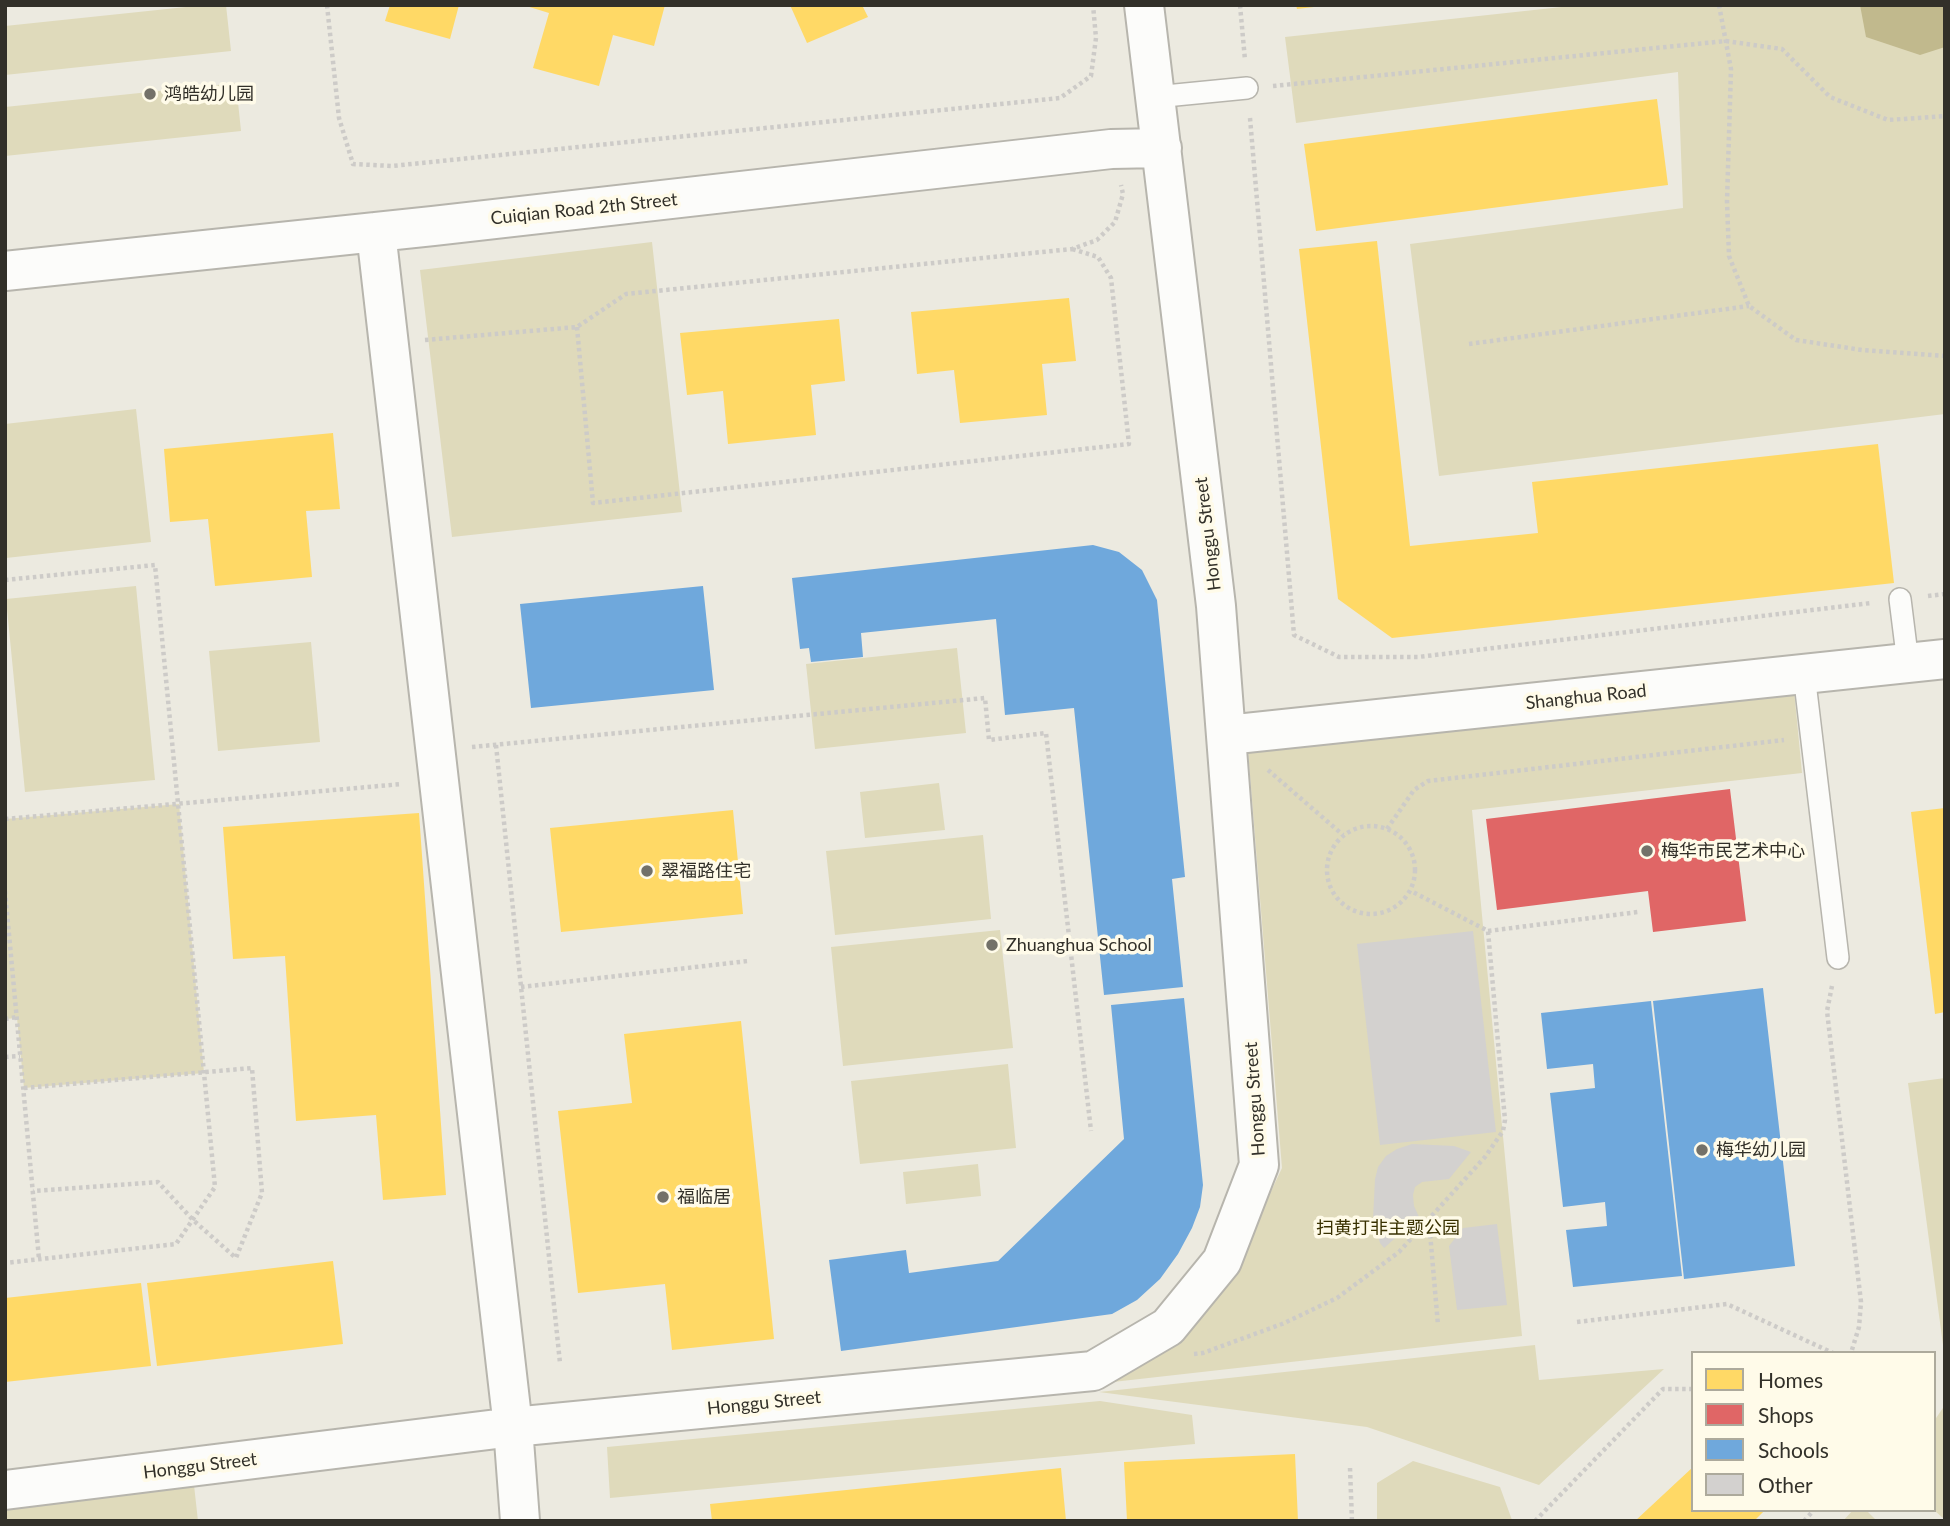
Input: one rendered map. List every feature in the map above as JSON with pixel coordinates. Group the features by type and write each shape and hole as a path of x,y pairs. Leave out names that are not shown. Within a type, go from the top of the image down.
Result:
{"street":[{"name":"Honggu Street","path":"5,1490 513,1427 1093,1371 1168,1327 1222,1261 1259,1165 1216,606 1144,5"},
{"name":"Cuiqian Road 2th Street","path":"5,271 1111,149 1162,148"},
{"path":"376,232 513,1427 520,1521"},
{"name":"Shanghua Road","path":"1227,735 1945,659"}],"lane":[{"path":"1156,97 1247,88"},
{"path":"1900,599 1908,663"},
{"path":"1804,674 1838,958"}],"path":[{"path":"327,5 339,118 353,164 392,166 1059,98 1091,76 1096,38 1093,5"},
{"path":"1240,5 1294,635 1339,657 1418,657 1945,594"},
{"path":"1719,5 1731,69 1727,201 1729,256 1749,306 1796,340 1862,350 1945,356"},
{"path":"1247,88 1726,41 1782,49 1830,97 1888,120 1945,116"},
{"path":"389,343 577,327 626,294 1072,249 1097,240 1115,222 1123,194 1111,149"},
{"path":"577,327 593,503 1129,444 1111,278 1098,257 1072,249"},
{"path":"1469,344 1749,306"},
{"path":"5,580 155,565 215,1187 176,1244 5,1262"},
{"path":"5,819 178,804 438,766 496,745 985,698 989,740 1046,733 1091,1131"},
{"path":"1227,735 1343,835"},
{"path":"1387,828 1413,790 1428,781 1812,737"},
{"path":"496,745 560,1363"},
{"path":"1372,825 1387,828 1405,842 1415,862 1411,891 1401,903 1389,911 1375,915 1348,909 1336,899 1329,887 1326,873 1331,852 1343,835 1357,828 1372,825"},
{"path":"5,891 39,1259"},
{"path":"1411,891 1488,931 1638,912"},
{"path":"1190,1354 1203,1353 1282,1324 1336,1298 1399,1252 1485,1157 1504,1126 1488,931"},
{"path":"1838,958 1827,1011 1861,1302 1859,1327 1852,1351"},
{"path":"521,987 748,961"},
{"path":"5,1019 17,1017"},
{"path":"5,1057 20,1056"},
{"path":"24,1088 251,1068 262,1193 236,1258 193,1220 158,1182 33,1191"},
{"path":"1429,1221 1438,1325"},
{"path":"1577,1322 1727,1304 1829,1351"},
{"path":"1536,1520 1664,1389 1691,1389"},
{"path":"1350,1468 1352,1521"}],"green space":[{"path":"226,5 231,51 5,75 5,26"},
{"path":"1580,5 1945,5 1945,414 1439,476 1410,244 1683,208 1678,72 1296,123 1285,37"},
{"path":"236,83 241,131 5,156 5,107"},
{"path":"652,242 682,512 452,537 420,270"},
{"path":"136,409 151,542 6,558 5,424"},
{"path":"136,586 155,780 25,792 6,599"},
{"path":"311,642 320,742 218,751 209,651"},
{"path":"957,648 966,733 815,749 806,664"},
{"name":"扫黄打非主题公园","path":"1794,690 1802,773 1472,810 1522,1336 1104,1383 1239,1259 1282,1168 1248,751"},
{"path":"939,783 945,830 865,838 860,792"},
{"path":"179,804 204,1073 24,1088 17,1018 5,1019 5,819"},
{"path":"983,835 991,919 835,935 826,851"},
{"path":"1000,930 1013,1048 843,1066 831,947"},
{"path":"1008,1064 1016,1148 860,1164 851,1081"},
{"path":"1945,1078 1945,1360 1908,1083"},
{"path":"978,1164 981,1196 906,1204 903,1172"},
{"path":"1535,1345 1539,1380 1664,1369 1539,1485 1367,1427 1099,1392"},
{"path":"1100,1401 1192,1415 1195,1444 610,1498 607,1447"},
{"path":"1945,1405 1945,1520 1936,1512 1936,1418"},
{"path":"1413,1461 1500,1487 1512,1520 1377,1521 1377,1483"},
{"path":"194,1485 198,1521 5,1521 5,1507"},
{"path":"1851,1512 1868,1512 1877,1521 1843,1521"}],"shaded area":[{"path":"1860,5 1945,5 1945,47 1920,55 1866,37"}],"building: Homes":[{"path":"390,5 459,5 450,39 385,21"},
{"path":"523,5 665,5 654,46 613,35 599,86 533,68 549,13"},
{"path":"790,5 862,5 868,17 807,43"},
{"path":"1296,5 1314,5 1314,7 1297,9"},
{"path":"1657,99 1668,185 1316,231 1304,144"},
{"path":"1377,241 1410,546 1538,533 1532,482 1878,444 1894,583 1392,638 1338,599 1299,249"},
{"path":"1069,298 1076,361 1042,364 1047,415 960,423 954,370 917,374 911,312"},
{"path":"839,319 845,381 811,385 816,435 728,444 723,391 687,395 680,333"},
{"path":"333,433 340,509 306,511 312,577 215,586 208,519 170,522 164,449"},
{"path":"1945,808 1945,1012 1935,1014 1911,812"},
{"name":"翠福路住宅","path":"733,810 743,914 561,932 550,828"},
{"path":"419,813 446,1195 383,1200 376,1115 296,1121 285,956 233,959 223,827"},
{"name":"福临居","path":"741,1021 774,1339 672,1350 665,1284 578,1293 558,1111 632,1103 624,1034"},
{"path":"333,1261 343,1344 157,1366 147,1283"},
{"path":"141,1283 151,1366 5,1382 5,1298"},
{"path":"1295,1454 1298,1521 1127,1521 1124,1462"},
{"path":"1061,1468 1066,1521 712,1521 710,1504"},
{"path":"1691,1469 1691,1512 1763,1512 1754,1521 1635,1521"}],"building: Shops":[{"name":"梅华市民艺术中心","path":"1730,789 1746,921 1653,932 1648,891 1497,910 1486,819"}],"building: Schools":[{"path":"1093,545 1119,552 1142,570 1157,600 1185,877 1172,879 1183,987 1104,995 1074,708 1005,715 996,619 861,633 863,657 811,662 809,648 800,649 792,578"},
{"path":"703,586 714,690 531,708 520,604"},
{"path":"1763,988 1795,1266 1684,1279 1653,1001"},
{"path":"1184,998 1203,1185 1200,1207 1192,1228 1160,1279 1137,1300 1112,1314 841,1351 829,1260 906,1250 909,1273 998,1261 1124,1139 1111,1005"},
{"path":"1651,1001 1682,1276 1573,1287 1566,1230 1607,1226 1605,1202 1563,1207 1550,1093 1595,1088 1593,1064 1547,1069 1541,1013"}],"building: Other":[{"path":"1473,931 1496,1132 1380,1145 1357,944"},
{"path":"1412,1144 1454,1146 1471,1152 1449,1179 1422,1182 1415,1187 1414,1206 1419,1217 1384,1248 1373,1219 1378,1167 1386,1156"},
{"path":"1497,1224 1507,1305 1457,1310 1449,1246 1463,1228"}],"place":[{"name":"鸿皓幼儿园","path":"150,94"},
{"name":"梅华市民艺术中心","path":"1647,851"},
{"name":"翠福路住宅","path":"647,871"},
{"name":"Zhuanghua School","path":"992,945"},
{"name":"梅华幼儿园","path":"1702,1150"},
{"name":"福临居","path":"663,1197"}]}
